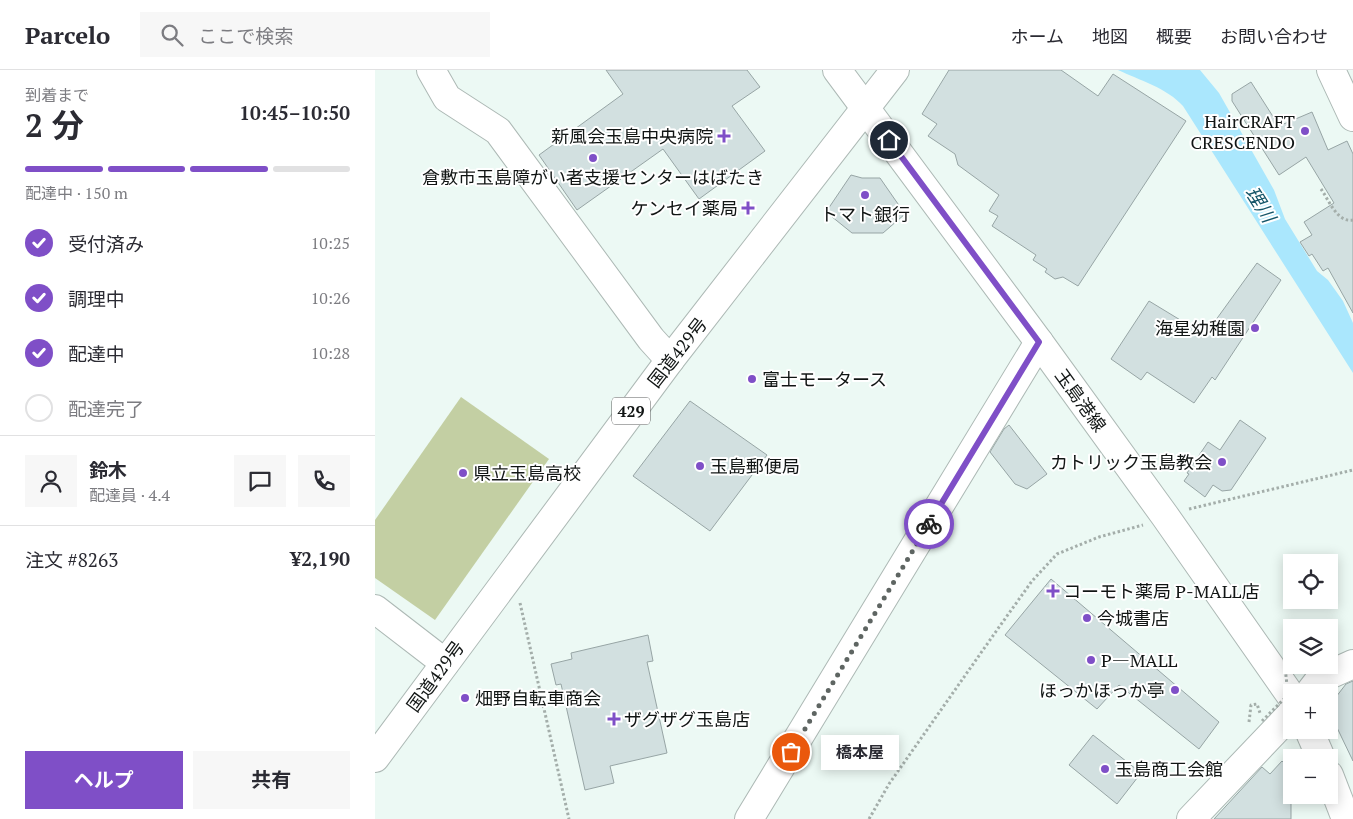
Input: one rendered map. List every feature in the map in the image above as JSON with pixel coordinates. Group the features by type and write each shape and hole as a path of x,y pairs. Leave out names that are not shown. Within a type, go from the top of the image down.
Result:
{"main road":[{"path":"431,70 447,98 498,131 651,339 670,360"},
{"name":"玉島港線","path":"837,70 1039,342 1165,516 1283,685"},
{"name":"国道429号","path":"375,758 670,360 895,70"},
{"path":"1331,70 1353,117"},
{"path":"749,819 1039,342"},
{"path":"375,609 445,663"},
{"path":"1316,684 1320,679 1353,664"},
{"path":"1191,819 1283,722"},
{"path":"1338,798 1346,819"}],"path":[{"path":"1321,189 1339,217 1347,221 1353,220"},
{"path":"869,819 889,784 997,630 1033,581 1057,554 1099,537 1143,525 1165,516 1353,470"},
{"path":"513,571 569,819"},
{"path":"1262,721 1288,695 1286,674"}],"green space":[{"path":"461,397 549,459 435,620 375,578 375,520"}],"water":[{"name":"理川","path":"1118,70 1200,70 1219,93 1274,190 1285,219 1317,271 1328,280 1343,301 1353,323 1353,373 1183,106 1161,89"}],"building":[{"name":"新風会玉島中央病院","path":"606,70 747,70 760,87 732,106 765,151 699,199 663,149 577,210 539,155 623,94"},
{"path":"949,70 1061,70 1098,96 1113,74 1186,121 1078,286 1063,277 1055,279 1045,272 1047,269 1033,260 1036,255 992,226 998,216 989,211 999,195 958,165 955,154 928,136 937,124 922,114"},
{"path":"1251,82 1279,126 1312,112 1328,150 1347,141 1353,154 1353,313 1328,268 1323,271 1312,254 1309,256 1300,242 1312,235 1304,222 1334,203 1306,157 1279,175 1232,101 1232,94"},
{"name":"トマト銀行","path":"851,175 862,178 880,178 905,214 883,233 852,233 826,212"},
{"path":"1257,263 1281,280 1215,380 1212,377 1194,403 1147,372 1141,380 1111,359 1149,301 1205,335"},
{"path":"690,401 767,455 710,531 633,476"},
{"name":"カトリック玉島教会","path":"1240,420 1266,438 1231,490 1222,491 1213,485 1205,497 1184,481 1189,474 1187,473 1208,442 1220,450"},
{"path":"1009,425 1047,474 1027,489 1015,484 990,452 1004,429"},
{"name":"P―MALL","path":"1051,579 1219,722 1199,749 1119,685 1097,709 1005,635"},
{"name":"ザグザグ玉島店","path":"648,635 653,661 647,662 667,753 610,766 614,783 585,790 561,684 556,685 551,664 572,659 571,653"},
{"path":"1353,681 1353,761 1338,730 1338,694 1346,684"},
{"name":"玉島商工会館","path":"1093,735 1141,773 1117,804 1069,765"},
{"path":"1283,762 1283,804 1291,804 1291,819 1214,819 1262,767 1270,774"}],"way so far":[{"path":"791,752 929,524"}],"place":[{"name":"HairCRAFT CRESCENDO","path":"1305,131"},
{"name":"新風会玉島中央病院","path":"724,136"},
{"name":"倉敷市玉島障がい者支援センターはばたき","path":"593,158"},
{"name":"トマト銀行","path":"865,195"},
{"name":"ケンセイ薬局","path":"748,208"},
{"name":"海星幼稚園","path":"1255,328"},
{"name":"富士モータース","path":"752,379"},
{"name":"カトリック玉島教会","path":"1222,462"},
{"name":"玉島郵便局","path":"700,466"},
{"name":"県立玉島高校","path":"463,473"},
{"name":"コーモト薬局 P-MALL店","path":"1053,591"},
{"name":"今城書店","path":"1087,618"},
{"name":"P―MALL","path":"1091,660"},
{"name":"ほっかほっか亭","path":"1175,690"},
{"name":"畑野自転車商会","path":"465,698"},
{"name":"ザグザグ玉島店","path":"614,719"},
{"name":"橋本屋","path":"791,752"},
{"name":"玉島商工会館","path":"1105,769"}],"route":[{"path":"889,140 1039,342 929,524"}]}
